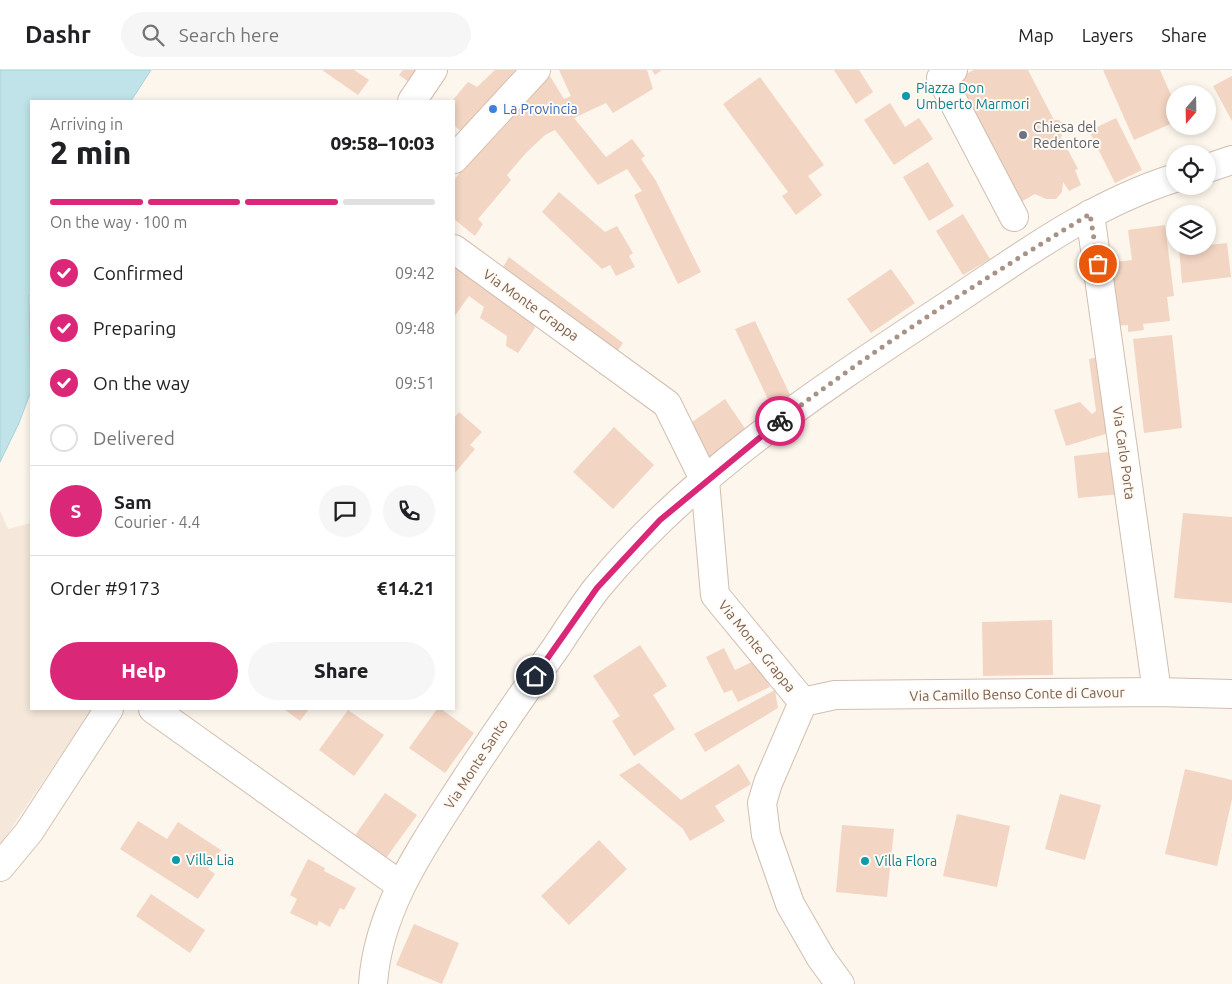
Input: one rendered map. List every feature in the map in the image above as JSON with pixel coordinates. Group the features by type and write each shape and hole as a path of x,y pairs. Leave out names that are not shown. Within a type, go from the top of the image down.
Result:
{"street":[{"path":"414,98 433,70"},
{"path":"455,158 536,70"},
{"path":"953,70 941,78 1014,218"},
{"path":"1216,165 1232,160"},
{"name":"Via Monte Santo","path":"373,984 374,966 400,885 486,748 597,588 660,520 705,481 812,397 1023,255 1090,214 1139,190 1166,181"},
{"name":"Via Carlo Porta","path":"1090,214 1157,692"},
{"name":"Via Monte Grappa","path":"455,250 667,404 705,481 715,595 803,702 768,783 762,803 766,835 790,904 821,958 840,984"},
{"name":"Via Camillo Benso Conte di Cavour","path":"803,702 835,695 1157,692 1232,694"},
{"path":"0,867 29,832 107,710"},
{"path":"154,710 400,885"}],"shaded area":[{"path":"0,511 8,529 30,523 30,710 91,710 0,845"}],"water":[{"path":"0,70 151,70 132,100 30,100 30,394 19,423 0,462"}],"building":[{"path":"322,70 354,70 369,80 358,95"},
{"path":"403,70 424,70 413,85 399,75"},
{"path":"495,70 522,70 464,134 455,126 455,100 453,100 468,82 477,87"},
{"path":"559,70 647,70 653,89 613,113 606,103 574,118 606,157 632,139 645,156 641,159 656,181 701,272 678,284 634,195 642,191 627,169 598,185 555,130 545,135 507,175 511,180 478,219 483,224 475,236 455,220 455,179 496,128 548,73 564,99 571,96"},
{"path":"652,70 662,70 655,75"},
{"path":"834,70 859,70 873,92 856,104"},
{"name":"Chiesa del Redentore","path":"974,70 1028,70 1054,120 1059,120 1065,126 1061,137 1078,169 1075,170 1081,185 1069,191 1063,182 1062,192 1056,199 1046,199 1035,194 1019,203 954,80"},
{"path":"1103,70 1160,70 1167,85 1166,126 1134,140"},
{"path":"1232,76 1232,121 1216,92 1215,85"},
{"path":"760,77 824,165 808,176 822,195 796,215 782,196 788,192 723,104"},
{"path":"890,103 905,127 919,118 933,139 894,165 864,120"},
{"path":"1116,118 1142,170 1115,183 1089,131"},
{"path":"928,162 954,206 929,221 903,177"},
{"path":"559,192 605,232 617,226 633,253 629,256 635,267 616,276 610,265 602,269 542,212"},
{"path":"963,214 990,259 963,275 936,231"},
{"path":"1165,225 1166,255 1169,255 1174,296 1167,297 1170,321 1143,324 1144,330 1128,332 1128,325 1115,326 1107,263 1132,260 1128,230"},
{"path":"1227,243 1231,277 1182,283 1180,255 1216,255 1216,244"},
{"path":"509,257 623,343 615,355 499,274"},
{"path":"455,266 532,319 535,328 518,353 506,346 507,336 480,318 484,307 469,296 455,316"},
{"path":"891,269 915,303 871,333 847,299"},
{"path":"755,321 791,397 771,406 735,329"},
{"path":"1172,335 1182,428 1144,433 1133,339"},
{"path":"1101,356 1112,432 1066,446 1054,410 1080,402 1092,414 1096,411 1089,359"},
{"path":"725,399 748,433 710,460 685,427"},
{"path":"459,412 482,432 470,445 475,449 455,473 455,417"},
{"path":"614,427 654,465 613,509 573,472"},
{"path":"1116,451 1121,494 1078,498 1074,456"},
{"path":"1183,513 1232,517 1232,603 1174,598"},
{"path":"1052,620 1053,675 983,676 982,622"},
{"path":"640,645 667,686 653,695 675,729 634,756 612,721 620,716 593,676"},
{"path":"724,648 735,670 756,660 770,687 738,702 732,690 724,693 706,657"},
{"path":"775,690 778,708 705,752 694,734"},
{"path":"285,710 308,710 300,721"},
{"path":"348,710 384,735 354,776 319,750"},
{"path":"436,710 442,710 474,733 445,773 409,748"},
{"path":"639,763 681,800 739,764 751,784 715,806 725,821 690,841 683,829 619,775"},
{"path":"1185,769 1232,780 1232,799 1217,866 1165,854"},
{"path":"385,793 417,815 384,861 353,838"},
{"path":"1060,794 1101,805 1085,860 1045,849"},
{"path":"957,814 1010,826 997,887 943,876"},
{"name":"Villa Lia","path":"138,821 167,839 178,822 221,850 208,869 215,874 198,899 120,849"},
{"name":"Villa Flora","path":"842,825 894,829 887,897 836,892"},
{"path":"599,840 627,869 569,925 541,896"},
{"path":"308,859 325,868 324,871 356,888 344,910 340,908 330,927 319,921 317,926 290,913 297,899 290,895"},
{"path":"151,894 205,930 190,953 136,916"},
{"path":"414,924 459,943 442,984 396,965"}],"way so far":[{"path":"780,421 874,354 1023,255 1090,214 1098,264"}],"place":[{"name":"Piazza Don Umberto Marmori","path":"906,96"},
{"name":"La Provincia","path":"493,109"},
{"name":"Chiesa del Redentore","path":"1023,135"},
{"name":"Villa Lia","path":"176,860"},
{"name":"Villa Flora","path":"865,861"}],"route":[{"path":"535,676 597,588 660,520 780,421"}]}
